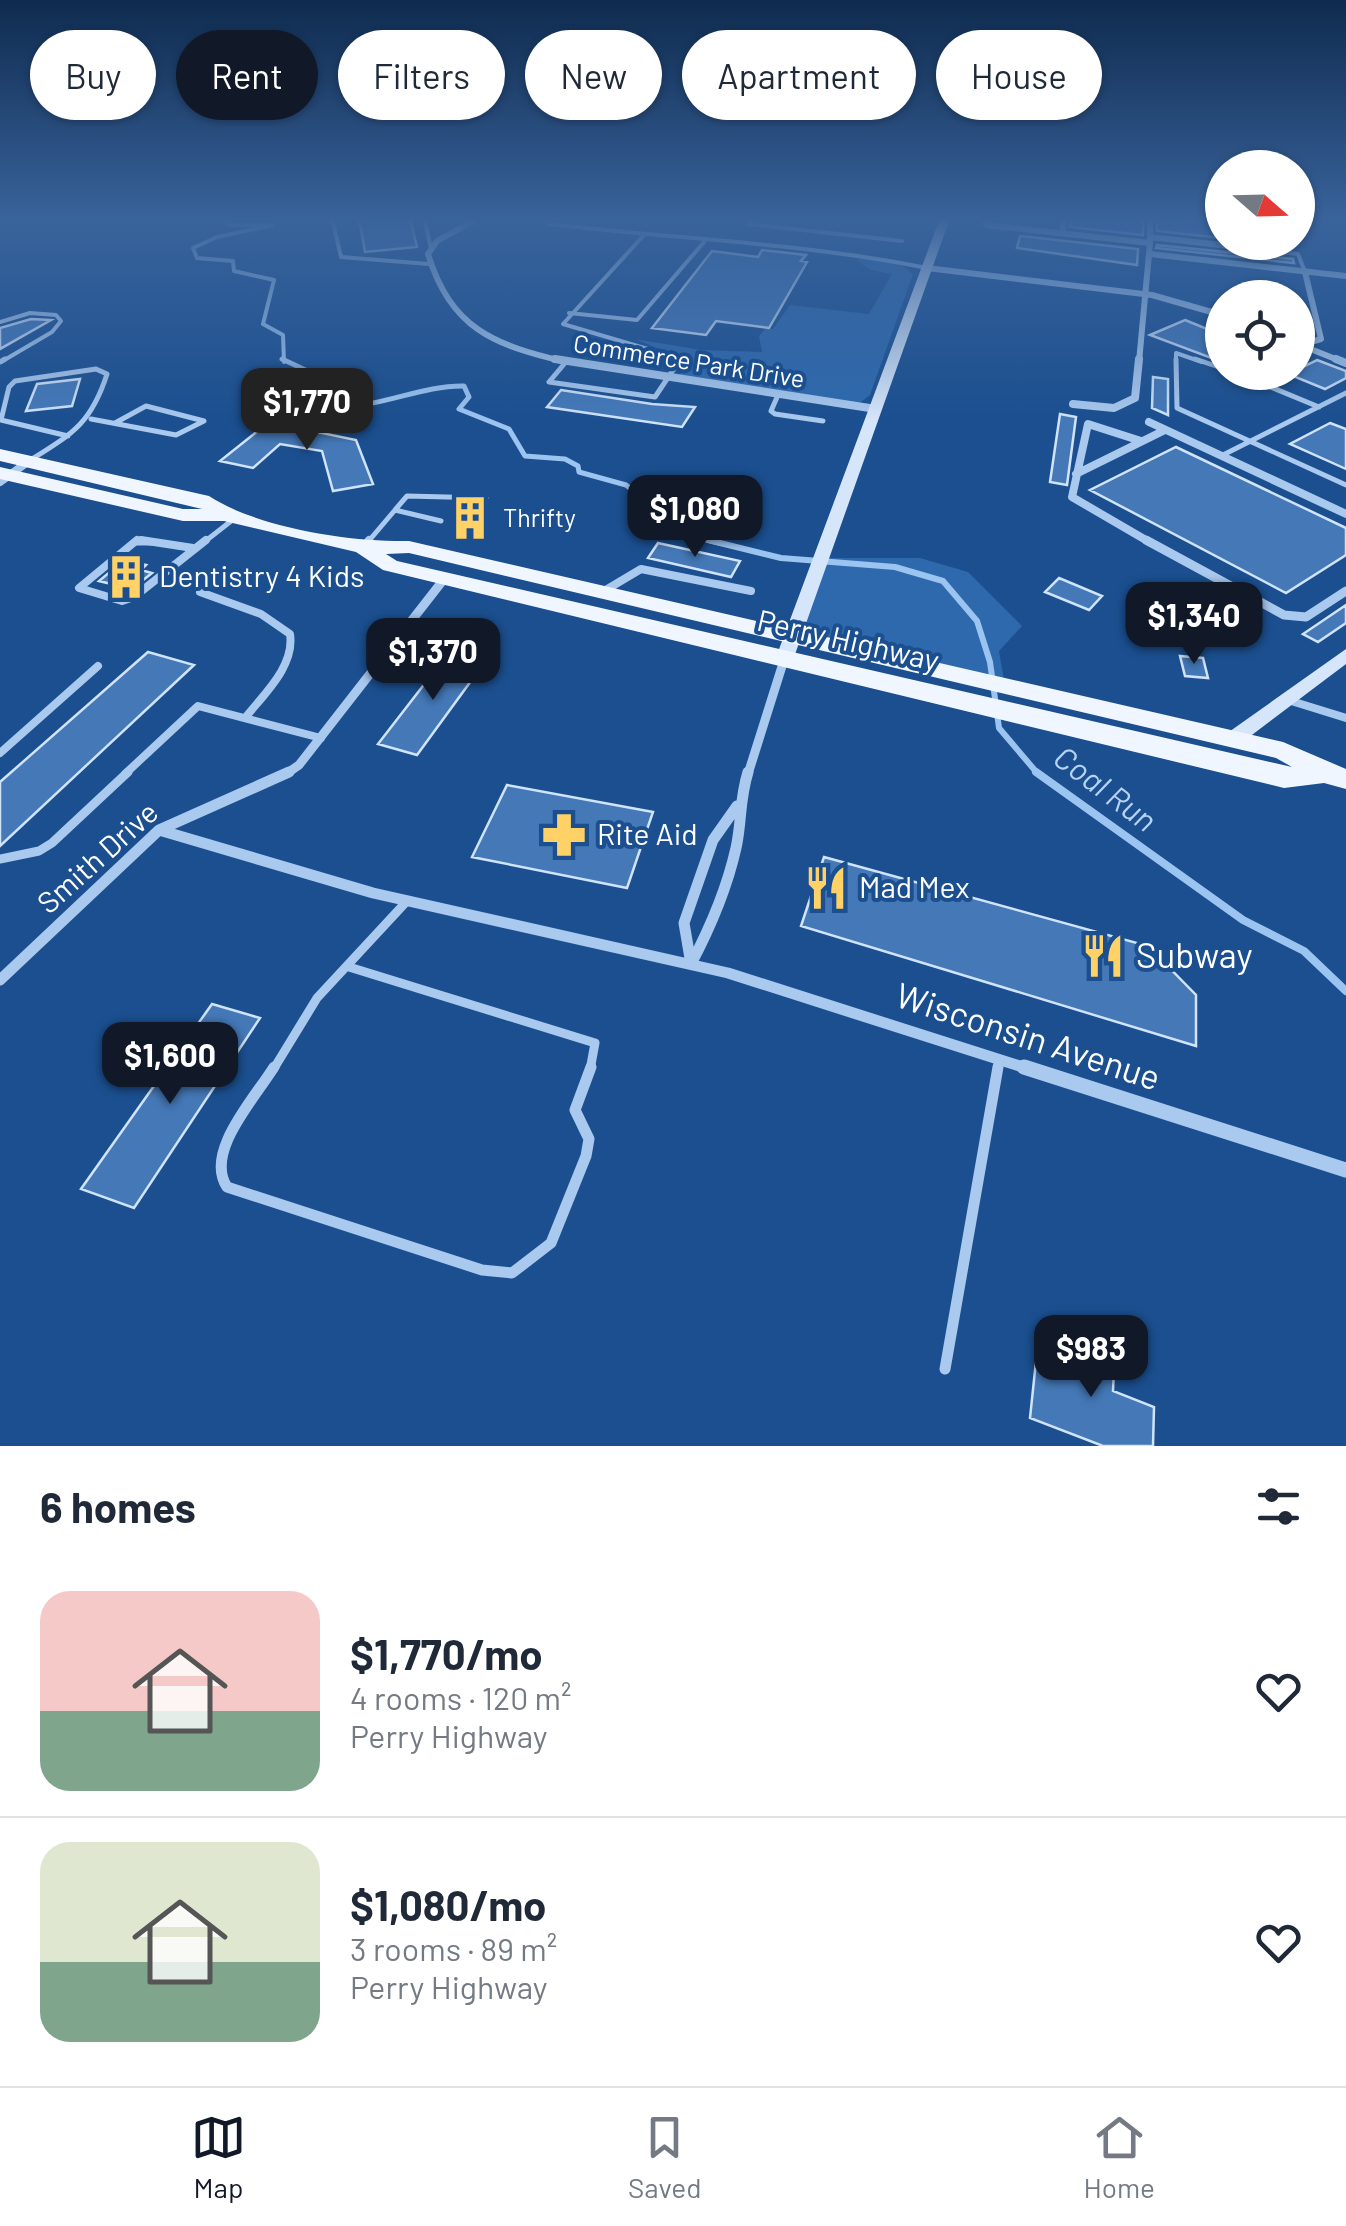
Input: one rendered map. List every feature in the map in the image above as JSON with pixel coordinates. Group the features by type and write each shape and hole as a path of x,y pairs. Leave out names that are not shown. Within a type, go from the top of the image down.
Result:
{"main road":[{"name":"Perry Highway","path":"0,454 202,500 230,516"},
{"name":"Perry Highway","path":"3,476 183,515 230,516 362,548 409,547 794,636 1284,778 1335,776"},
{"name":"Perry Highway","path":"362,548 390,566 784,660 1233,739 1283,751 1335,776"}],"street":[{"name":"Commerce Park Drive","path":"439,285 447,304 496,341 565,363 876,409"},
{"path":"691,964 709,930 736,846 738,805 784,660 921,285"},
{"path":"1074,285 1145,294 1205,310"},
{"path":"1073,404 1114,408 1135,398 1146,285"},
{"path":"1315,314 1321,339 1315,340"},
{"path":"1315,350 1346,363"},
{"path":"1150,422 1346,514"},
{"path":"1140,441 1088,424 1072,497 1084,508 1284,614 1306,617 1346,591"},
{"path":"1076,474 1165,430"},
{"path":"3,476 29,461"},
{"name":"Smith Drive","path":"0,980 159,830 180,817 283,777 321,738 444,580"},
{"path":"1233,739 1346,655"},
{"path":"691,964 684,923 713,840 738,805"},
{"name":"Wisconsin Avenue","path":"159,830 408,901 691,964 1346,1170"}],"lane":[{"path":"565,363 549,382 655,397 675,363 668,356 562,322 595,285"},
{"path":"568,313 638,320 667,285"},
{"path":"0,322 40,312 56,315 61,321 52,332 0,362"},
{"path":"1205,362 1176,353 1177,408 1346,484"},
{"path":"29,461 68,436 91,419 107,374 102,370 22,378 11,384 2,420 68,436"},
{"path":"1279,390 1319,406"},
{"path":"1221,456 1346,393"},
{"path":"778,395 770,411 775,414 823,421"},
{"path":"91,419 183,435 204,421 146,406 115,423"},
{"path":"362,548 408,496 486,498"},
{"path":"394,510 442,520"},
{"path":"193,548 138,540 80,588 129,599 193,548 230,516"},
{"path":"602,592 641,569 750,591"},
{"path":"200,592 275,619 289,630 294,644 291,661 244,718"},
{"path":"0,752 98,666"},
{"path":"1287,699 1346,718"},
{"path":"0,859 40,852 52,844 198,706 321,738"},
{"path":"348,967 590,1038 598,1051 575,1110 589,1139 586,1156 551,1243 512,1273 482,1270 227,1187 219,1175 220,1155 298,1024 348,967 408,901"},
{"path":"945,1369 999,1059"}],"shaded area":[{"path":"885,285 909,285 870,395 856,406 680,375 684,359 635,339 701,350 762,352 759,336 765,329 773,329 790,305 869,314"},
{"path":"822,558 920,558 968,572 1022,626 999,651 1005,686 794,637"}],"building":[{"path":"685,285 793,285 769,328 716,321 706,335 652,328"},
{"path":"31,319 51,320 0,349 0,328"},
{"path":"1185,320 1205,328 1205,356 1150,335"},
{"path":"1315,361 1346,371 1346,378 1325,389 1315,385"},
{"path":"1153,377 1168,379 1168,415 1152,408"},
{"path":"80,379 72,406 26,411 37,384"},
{"path":"561,390 695,407 682,427 547,407"},
{"path":"1060,414 1076,417 1067,485 1050,482"},
{"path":"269,422 356,440 373,484 333,491 322,451 280,444 253,468 220,461"},
{"path":"1330,423 1346,429 1346,469 1290,444"},
{"path":"1176,447 1346,528 1346,555 1286,593 1090,490"},
{"path":"658,543 740,561 731,577 648,558"},
{"name":"Dentistry 4 Kids","path":"124,560 146,565 141,570 152,573 132,589 99,581"},
{"path":"1059,578 1102,596 1089,610 1045,592"},
{"path":"1346,605 1346,623 1318,642 1303,634"},
{"path":"450,651 487,659 417,755 378,744"},
{"path":"148,652 194,665 0,846 0,782"},
{"path":"1180,656 1203,658 1208,678 1185,676"},
{"name":"Rite Aid","path":"507,785 653,812 627,888 472,857"},
{"path":"824,857 1148,946 1196,995 1196,1046 801,926"},
{"path":"212,1004 260,1018 134,1208 81,1189"},
{"path":"1076,1333 1115,1348 1113,1391 1154,1407 1153,1446 1103,1446 1030,1418 1036,1361 1073,1375"}],"waterway":[{"name":"Coal Run","path":"273,285 263,324 283,335 284,360"},
{"name":"Coal Run","path":"284,360 316,375 320,387 316,402 335,406 464,386 469,397 459,409 509,429 525,456 565,459 578,466 579,472 626,485 690,536 719,543"},
{"name":"Coal Run","path":"708,540 781,558 895,567 943,581 977,621 990,662 999,728 1037,773"},
{"name":"Coal Run","path":"1037,773 1243,920 1304,951 1346,991"}],"place":[{"name":"Thrifty","path":"470,518"},
{"name":"Dentistry 4 Kids","path":"126,577"},
{"name":"Rite Aid","path":"564,835"},
{"name":"Mad Mex","path":"826,888"},
{"name":"Subway","path":"1103,956"}]}
